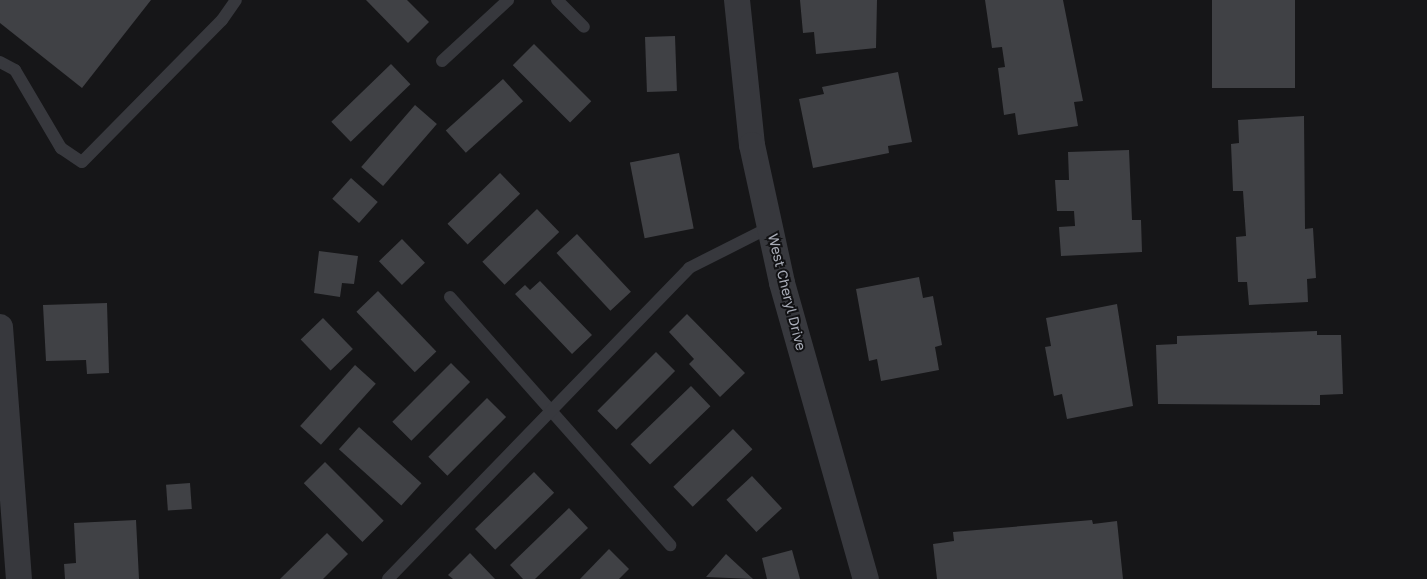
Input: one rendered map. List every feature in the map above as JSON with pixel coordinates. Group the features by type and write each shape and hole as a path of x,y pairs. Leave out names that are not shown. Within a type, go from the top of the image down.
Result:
{"street":[{"name":"West Cheryl Drive","path":"737,0 752,145 770,227 866,579"},
{"path":"0,327 19,579"}],"lane":[{"path":"0,62 14,70 60,148 82,162 222,20 236,0"},
{"path":"442,61 508,0"},
{"path":"557,0 584,27"},
{"path":"388,579 688,268 770,227"},
{"path":"450,297 552,408 670,545"}],"building":[{"path":"0,0 151,0 82,88 0,23"},
{"path":"366,0 407,0 429,22 408,43"},
{"path":"800,0 877,0 876,48 816,54 814,32 803,33"},
{"path":"985,0 1063,0 1083,101 1074,102 1078,126 1018,135 1015,113 1004,115 998,68 1005,67 1002,47 992,48"},
{"path":"1212,0 1295,0 1295,88 1212,88"},
{"path":"675,36 677,91 647,92 645,37"},
{"path":"534,44 591,101 570,122 513,65"},
{"path":"391,64 410,84 351,142 331,122"},
{"path":"898,72 912,142 888,146 889,153 813,168 799,99 824,94 822,87"},
{"path":"503,79 523,101 466,153 446,131"},
{"path":"415,105 437,124 383,186 361,167"},
{"path":"1304,116 1305,229 1313,228 1316,278 1307,279 1308,302 1249,305 1247,282 1238,282 1236,237 1246,236 1243,191 1233,191 1231,144 1239,143 1238,120"},
{"path":"1129,150 1132,220 1141,220 1142,252 1061,256 1059,227 1075,226 1074,211 1057,211 1055,180 1069,180 1068,152"},
{"path":"679,153 694,229 645,238 630,163"},
{"path":"500,173 520,194 468,245 447,224"},
{"path":"351,178 378,202 359,223 332,199"},
{"path":"537,209 559,232 505,285 482,262"},
{"path":"577,234 631,292 610,311 557,253"},
{"path":"402,239 425,263 402,285 379,261"},
{"path":"319,251 358,256 354,284 342,283 340,297 314,293"},
{"path":"919,277 923,298 933,296 942,345 935,347 939,370 881,381 877,359 869,361 856,289"},
{"path":"540,281 592,335 572,354 515,294 525,285 530,290"},
{"path":"378,291 436,351 415,372 356,312"},
{"path":"107,303 109,373 87,374 86,360 46,361 43,305"},
{"path":"1117,304 1133,406 1067,419 1062,394 1054,396 1045,347 1051,346 1046,318"},
{"path":"687,314 745,373 720,397 689,364 694,359 669,332"},
{"path":"323,318 353,349 331,370 301,340"},
{"path":"1317,331 1317,335 1341,335 1343,394 1320,395 1320,405 1158,404 1156,345 1177,344 1177,336"},
{"path":"656,352 675,371 616,430 597,411"},
{"path":"451,363 470,382 411,441 392,422"},
{"path":"355,365 376,384 321,445 300,426"},
{"path":"691,386 710,406 650,464 631,444"},
{"path":"487,398 506,417 447,476 428,457"},
{"path":"359,427 421,483 401,506 339,449"},
{"path":"733,429 752,449 693,507 673,487"},
{"path":"325,462 384,521 362,542 304,483"},
{"path":"534,472 554,493 495,550 475,529"},
{"path":"752,476 782,508 756,532 726,500"},
{"path":"190,483 192,509 168,511 166,485"},
{"path":"569,508 588,528 535,579 523,579 510,565"},
{"path":"136,520 139,579 65,579 64,564 76,563 74,523"},
{"path":"1092,520 1093,524 1117,521 1123,579 937,579 933,544 954,541 953,532"},
{"path":"327,533 348,554 323,579 280,579"},
{"path":"609,549 629,569 619,579 580,579"},
{"path":"792,550 800,579 767,579 762,558"},
{"path":"470,553 495,579 453,579 448,575"},
{"path":"726,554 753,579 706,577"}]}
